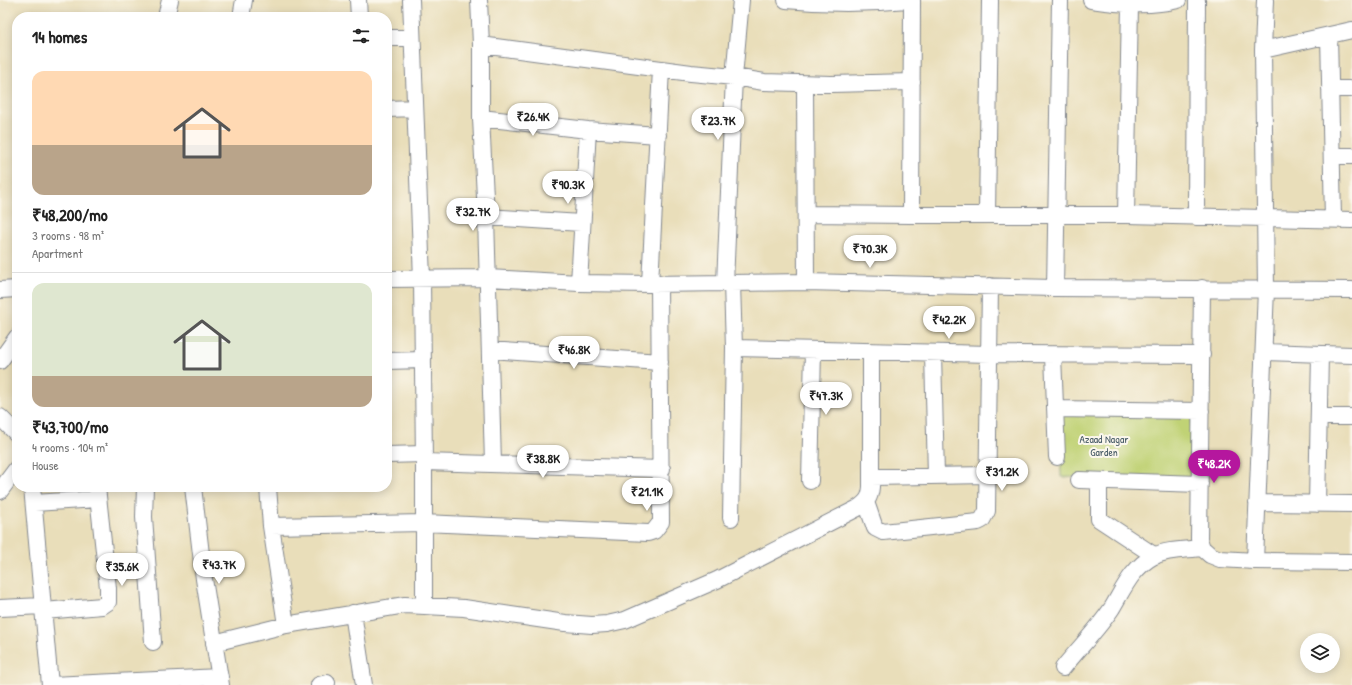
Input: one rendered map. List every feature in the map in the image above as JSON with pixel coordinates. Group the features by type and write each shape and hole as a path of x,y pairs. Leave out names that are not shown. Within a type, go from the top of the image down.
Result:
{"street":[{"path":"167,12 170,0"},
{"path":"241,12 244,0"},
{"path":"358,0 359,12"},
{"path":"411,0 422,279 424,605"},
{"path":"479,0 481,45 481,118 486,217 493,463"},
{"path":"731,518 734,348 729,283 734,77 741,0"},
{"path":"786,0 819,3 907,0"},
{"path":"911,215 912,0"},
{"path":"987,215 990,0"},
{"path":"1056,288 1060,0"},
{"path":"1091,0 1130,5 1178,0"},
{"path":"1196,217 1197,0"},
{"path":"1255,561 1266,289 1263,50 1265,0"},
{"path":"1126,215 1130,5"},
{"path":"1263,50 1352,30"},
{"path":"1329,35 1333,219"},
{"path":"392,38 412,38"},
{"path":"481,45 764,82 806,84 912,82"},
{"path":"271,526 424,523 648,533 654,531 661,522 662,469 660,362 655,284 661,69"},
{"path":"806,84 806,282"},
{"path":"1330,89 1352,89"},
{"path":"392,110 415,108"},
{"path":"481,118 588,130 658,135"},
{"path":"578,283 588,130"},
{"path":"1332,156 1352,156"},
{"path":"806,214 1126,215 1352,220"},
{"path":"486,217 581,223"},
{"path":"392,278 488,278 578,283 655,284 806,282 1056,288 1352,290"},
{"path":"866,502 872,524 877,531 883,532 978,522 982,520 987,511 991,354 990,286"},
{"path":"1202,288 1199,539 1202,548 1210,556 1220,558 1255,561 1352,562"},
{"path":"0,290 12,289"},
{"path":"0,361 12,343"},
{"path":"734,348 933,354 1202,355"},
{"path":"490,350 660,362"},
{"path":"810,481 813,350"},
{"path":"214,643 286,625 383,607 424,605 464,608 565,623 592,625 607,624 625,620 717,580 858,508 866,502 870,496 871,477 871,352"},
{"path":"1264,352 1352,355"},
{"path":"933,354 936,476"},
{"path":"1317,504 1320,354"},
{"path":"1053,355 1057,458"},
{"path":"392,360 423,360"},
{"path":"1055,409 1201,411"},
{"path":"0,417 12,429"},
{"path":"1319,417 1352,417"},
{"path":"392,455 493,463 662,469"},
{"path":"0,490 12,474"},
{"path":"871,477 988,475"},
{"path":"1079,480 1200,484"},
{"path":"1099,481 1099,519 1155,556"},
{"path":"33,492 51,685 221,681 204,579 194,492"},
{"path":"145,492 144,517 153,642"},
{"path":"268,492 271,526 286,625"},
{"path":"0,608 43,609 102,606 108,602 108,588 97,493 34,503"},
{"path":"1257,503 1352,504"},
{"path":"1063,668 1111,608 1134,572 1143,563 1155,556 1169,552 1202,548"},
{"path":"353,613 364,685"}],"green space":[{"name":"Azaad Nagar Garden","path":"1060,411 1192,416 1192,481 1061,477"}]}
